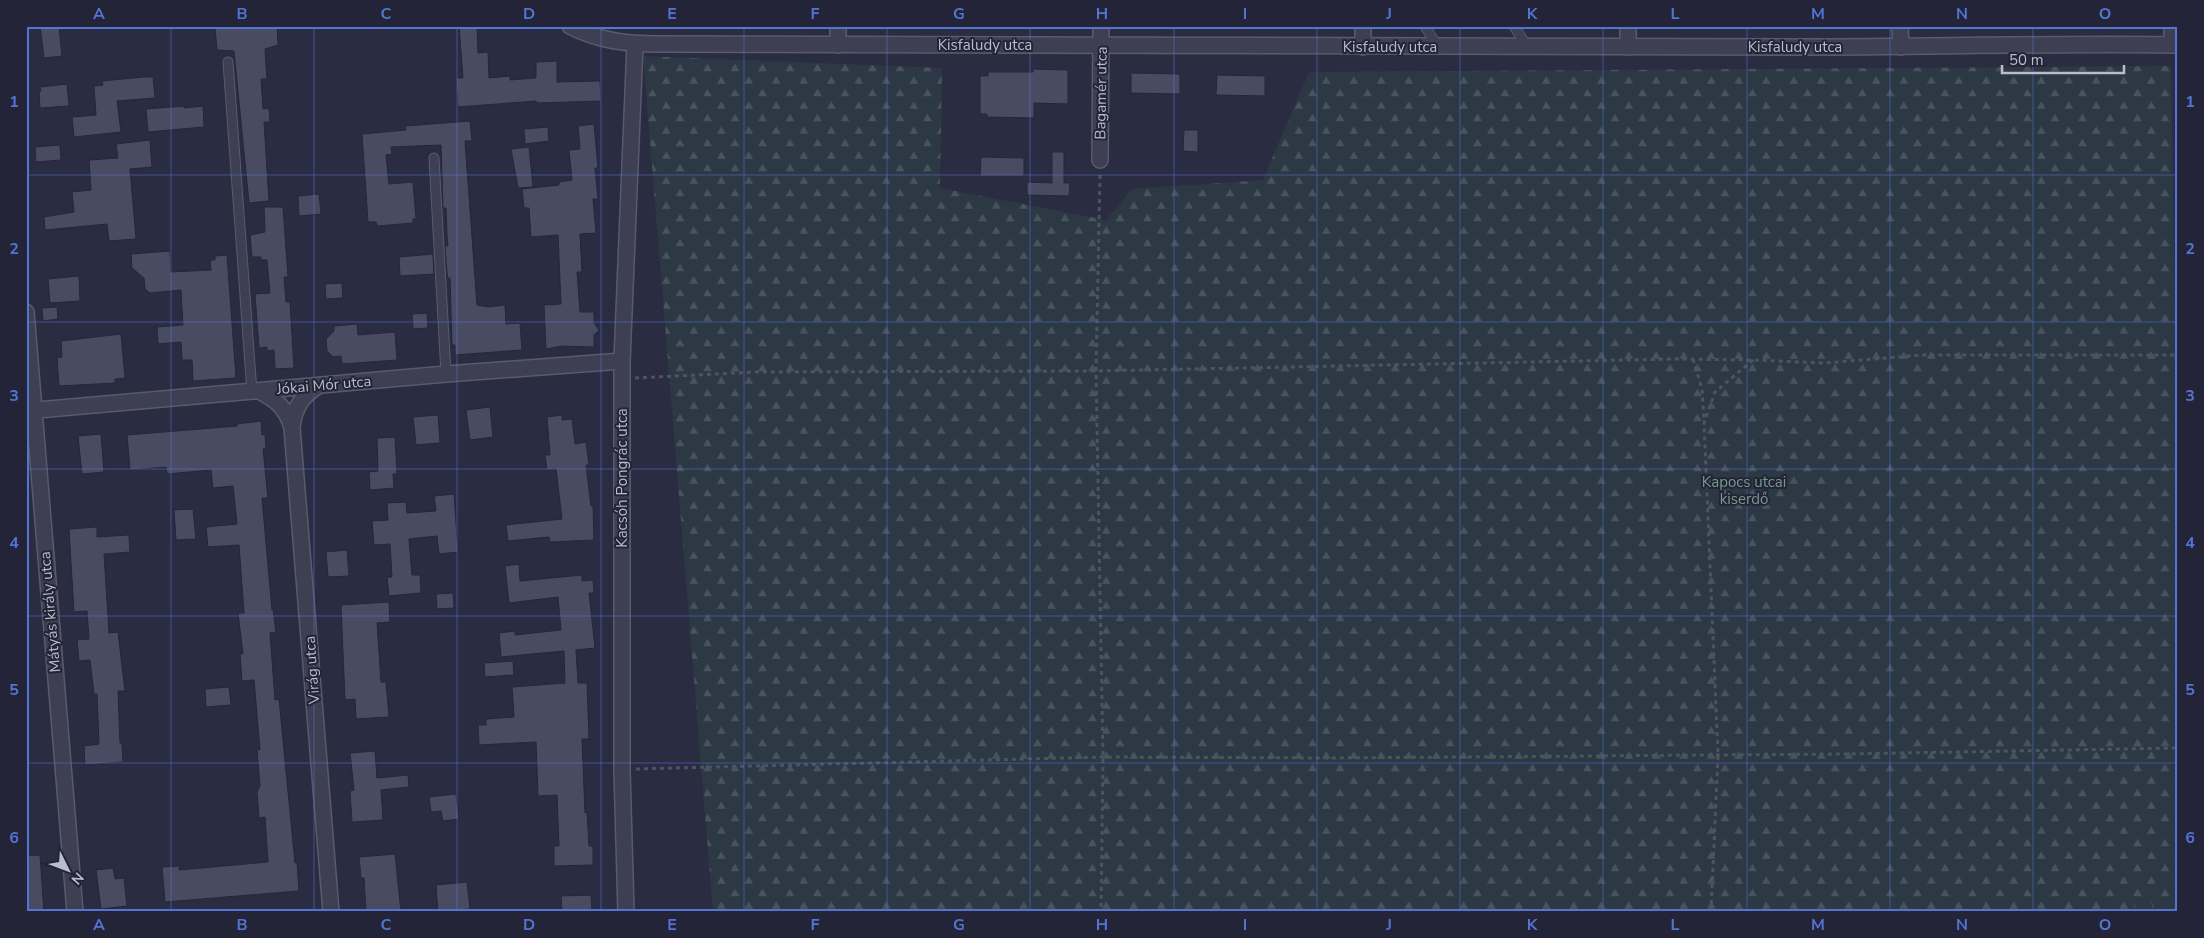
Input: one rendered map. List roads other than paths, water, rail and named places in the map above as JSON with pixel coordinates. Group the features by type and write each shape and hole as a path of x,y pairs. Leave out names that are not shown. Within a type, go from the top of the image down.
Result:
{"street":[{"name":"Kisfaludy utca","path":"570,26 603,39 635,44 1363,47 1526,45 1628,47 2175,45"},
{"path":"838,26 838,46"},
{"name":"Bagamér utca","path":"1100,160 1101,26"},
{"path":"1363,26 1363,47"},
{"path":"1628,26 1628,47"},
{"path":"1900,26 1900,47"},
{"path":"2172,26 2175,45"},
{"name":"Kacsóh Pongrác utca","path":"626,912 622,770 622,361 635,44"},
{"name":"Mátyás király utca","path":"26,312 30,411 75,912"},
{"name":"Jókai Mór utca","path":"30,411 446,374 622,361"},
{"name":"Virág utca","path":"318,386 308,392 297,407 292,428 331,912"},
{"name":"Virág utca","path":"256,392 281,405 292,428"}],"lane":[{"path":"1425,26 1437,46"},
{"path":"1514,26 1526,45"},
{"path":"228,62 256,392"},
{"path":"434,158 446,374"}],"park label":[{"name":"Kapocs utcai kiserdő","path":"1744,490"}]}
